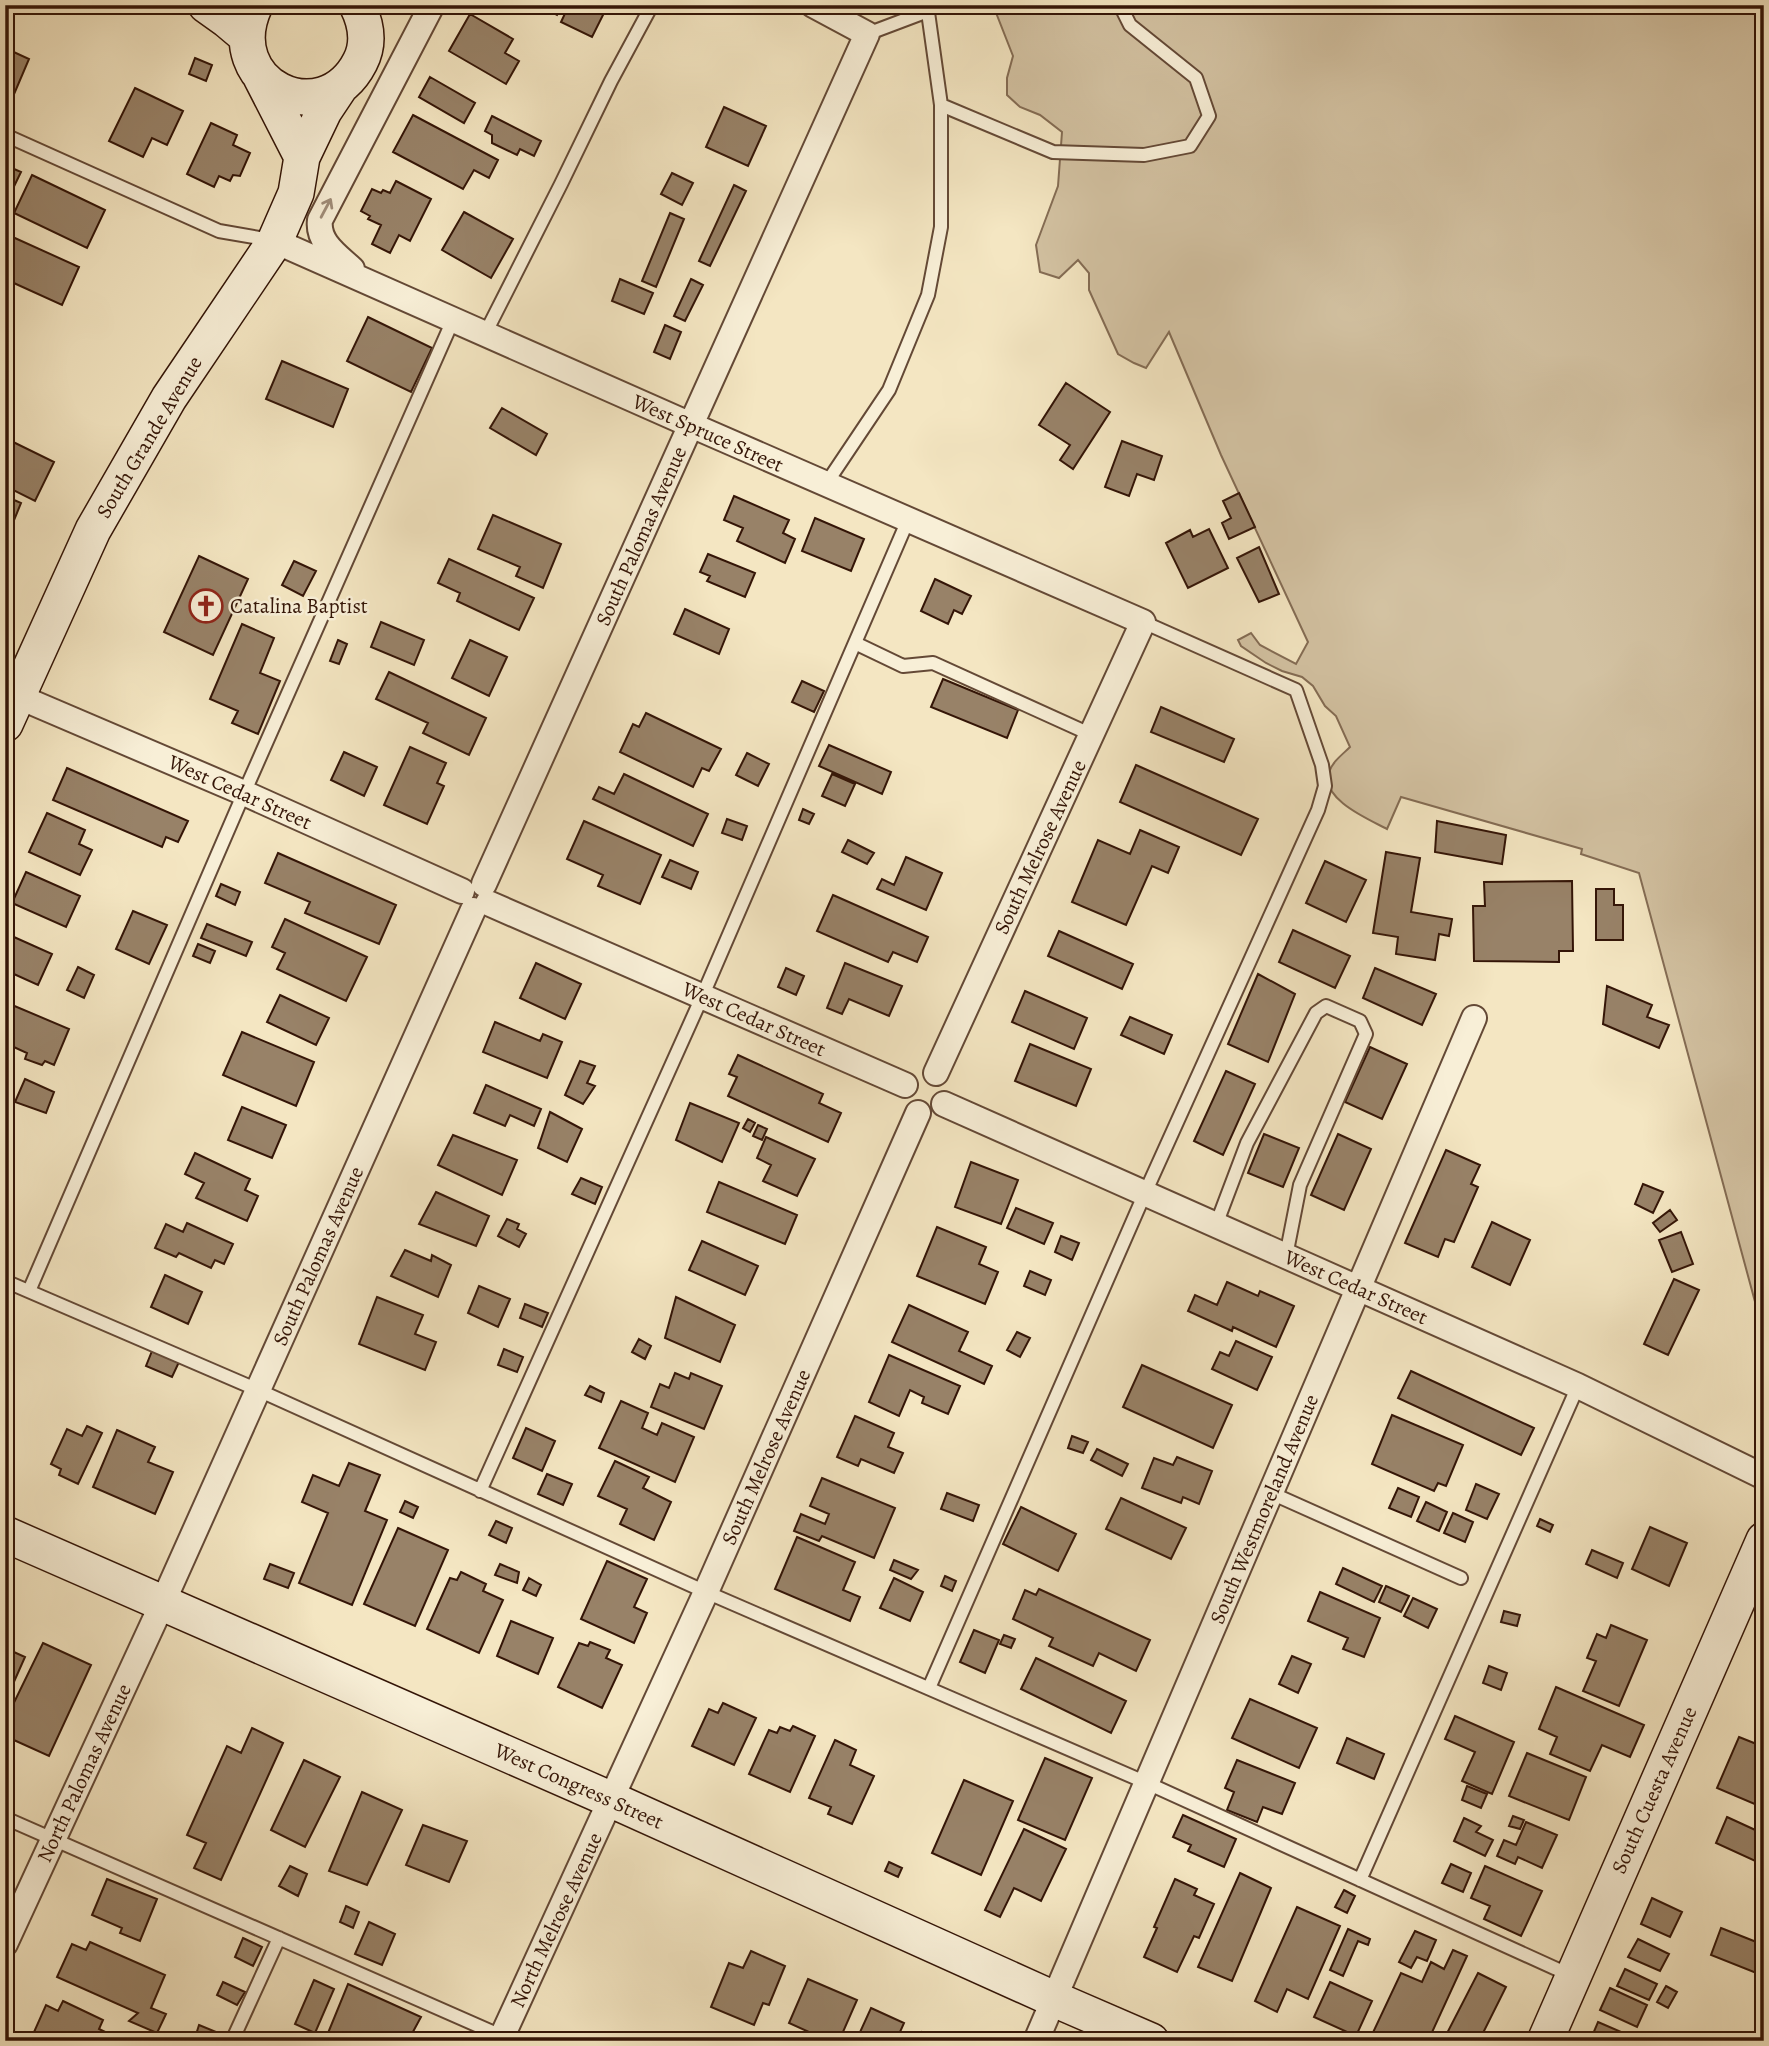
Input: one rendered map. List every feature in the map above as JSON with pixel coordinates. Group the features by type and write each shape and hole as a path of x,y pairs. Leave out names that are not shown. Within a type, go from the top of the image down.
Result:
{"main road":[{"path":"206,5 227,20 250,21 253,65 302,157"},
{"path":"357,5 364,22 366,39"},
{"path":"366,39 386,5"},
{"name":"South Grande Avenue","path":"11,710 93,530 169,398 275,241 296,192 302,157 324,111 340,87 354,74 363,57 366,39"},
{"path":"261,77 274,88 307,97 340,87"},
{"name":"West Congress Street","path":"5,1534 612,1800 1054,2000 1152,2041"},
{"name":"South Cuesta Avenue","path":"1545,2041 1764,1540"}],"street":[{"path":"365,281 329,247 318,231 320,220 432,5"},
{"path":"813,5 867,34"},
{"name":"South Palomas Avenue","path":"163,1602 477,897 867,34"},
{"name":"West Spruce Street","path":"275,241 1143,621"},
{"name":"South Melrose Avenue","path":"936,1073 1143,621"},
{"name":"West Cedar Street","path":"11,710 244,793 905,1085"},
{"name":"South Westmoreland Avenue","path":"1035,2041 1474,1018"},
{"path":"924,1070 936,1073 947,1087 944,1104 930,1114 918,1113 907,1105 904,1098 907,1079 924,1070"},
{"name":"West Cedar Street","path":"944,1104 1578,1386 1764,1478"},
{"name":"South Melrose Avenue","path":"612,1800 918,1113"},
{"name":"North Palomas Avenue","path":"5,1944 163,1602"},
{"name":"North Melrose Avenue","path":"505,2039 612,1800"}],"lane":[{"path":"485,334 611,81 653,5"},
{"path":"941,105 1054,152 1144,155 1190,146 1209,116 1196,78 1130,25 1119,5"},
{"path":"826,484 889,390 928,295 941,227 941,105 928,8 867,34"},
{"path":"5,135 219,231 275,241"},
{"path":"29,1291 244,793 453,320"},
{"path":"480,1490 702,997 908,520"},
{"path":"929,1688 1145,1193 1318,810 1325,786 1317,746 1296,690 1143,621"},
{"path":"855,643 903,666 933,663 1092,735"},
{"path":"1216,1225 1247,1143 1316,1013 1326,1006 1360,1021 1366,1034 1300,1185 1286,1256"},
{"path":"5,1281 258,1390 706,1592 1147,1783 1572,1976"},
{"path":"1360,1880 1578,1386"},
{"path":"1271,1493 1461,1578"},
{"path":"5,1818 505,2039"},
{"path":"232,2041 279,1938"}],"shaded area":[{"path":"993,5 1764,5 1764,1335 1639,873 1581,854 1582,849 1401,797 1387,829 1358,814 1332,791 1328,782 1329,772 1335,761 1350,747 1336,716 1325,706 1313,686 1302,677 1266,663 1241,646 1238,640 1251,633 1260,645 1296,664 1308,642 1221,455 1169,332 1146,368 1134,363 1118,354 1089,290 1089,273 1078,260 1059,278 1040,272 1036,245 1058,186 1062,132 1040,115 1020,107 1007,95 1007,78 1013,56"}],"building":[{"path":"538,5 562,5 557,15"},
{"path":"569,5 608,5 592,37 561,22"},
{"path":"470,14 513,39 505,53 519,61 506,84 449,51"},
{"path":"5,48 29,59 12,99 5,96"},
{"path":"195,58 212,65 206,81 189,74"},
{"path":"430,77 475,103 464,123 419,97"},
{"path":"135,88 183,111 167,145 152,138 143,157 109,141"},
{"path":"724,107 766,126 748,166 706,147"},
{"path":"413,115 498,160 489,178 474,170 463,189 393,152"},
{"path":"492,116 541,141 534,156 520,149 517,155 492,143 492,135 485,131"},
{"path":"211,123 237,135 233,145 250,153 240,176 233,175 230,181 219,176 214,187 187,174"},
{"path":"5,165 21,172 5,205"},
{"path":"672,173 693,183 682,205 661,194"},
{"path":"32,175 105,210 87,248 14,213"},
{"path":"396,181 431,199 410,241 399,235 390,253 372,244 381,225 368,219 370,216 361,211 372,189 390,193"},
{"path":"734,185 746,191 710,266 699,261"},
{"path":"464,212 513,239 491,278 442,250"},
{"path":"670,213 684,219 656,287 642,281"},
{"path":"6,234 79,267 62,305 5,279"},
{"path":"620,279 653,293 644,314 612,301"},
{"path":"691,279 703,285 685,321 674,316"},
{"path":"368,317 432,348 411,392 347,361"},
{"path":"665,325 681,332 670,359 654,352"},
{"path":"282,361 348,389 333,427 266,399"},
{"path":"1066,383 1110,412 1073,469 1060,460 1070,445 1039,425"},
{"path":"502,408 547,434 536,455 490,428"},
{"path":"5,438 54,462 35,501 5,486"},
{"path":"1122,441 1162,456 1154,480 1137,474 1129,496 1105,487"},
{"path":"1239,493 1255,527 1229,539 1222,523 1231,518 1223,501"},
{"path":"5,496 21,503 8,535 5,534"},
{"path":"734,496 789,520 783,533 795,539 785,563 737,541 743,528 724,520"},
{"path":"493,515 561,544 543,588 516,576 520,567 478,549"},
{"path":"815,518 864,539 851,571 802,551"},
{"path":"1209,529 1228,568 1188,588 1166,543 1190,530 1193,537"},
{"path":"1259,547 1279,594 1259,602 1237,558"},
{"path":"708,554 755,573 745,597 707,581 710,576 700,572"},
{"name":"Catalina Baptist","path":"199,556 248,579 213,655 164,632"},
{"path":"449,559 534,598 519,630 457,601 460,593 438,583"},
{"path":"294,561 316,571 303,596 282,585"},
{"path":"935,579 971,596 962,614 954,610 948,624 921,611"},
{"path":"685,609 729,629 719,654 674,634"},
{"path":"381,622 424,640 414,665 371,647"},
{"path":"242,624 274,638 260,673 280,681 258,734 232,723 238,711 210,699"},
{"path":"338,640 347,644 339,664 330,661"},
{"path":"470,640 507,657 489,696 452,678"},
{"path":"389,672 486,718 469,755 423,733 428,723 376,699"},
{"path":"943,679 1018,710 1007,738 931,707"},
{"path":"802,681 824,691 814,712 792,702"},
{"path":"1161,707 1234,739 1224,762 1151,732"},
{"path":"646,713 721,749 709,771 702,768 693,787 620,752 633,724 639,727"},
{"path":"829,745 891,772 882,794 819,766"},
{"path":"410,747 446,763 437,783 444,786 427,824 384,805"},
{"path":"344,752 377,767 364,796 331,780"},
{"path":"747,753 769,764 758,786 736,775"},
{"path":"1136,765 1258,819 1241,855 1120,802"},
{"path":"67,768 188,821 178,842 166,837 162,847 53,800"},
{"path":"624,774 708,814 693,846 593,799 599,787 614,794"},
{"path":"832,774 855,784 845,806 822,796"},
{"path":"803,809 814,814 809,824 799,820"},
{"path":"47,813 85,830 79,844 92,850 80,875 29,852"},
{"path":"727,819 747,826 742,840 722,833"},
{"path":"584,821 661,855 640,904 598,886 603,875 567,859"},
{"path":"1437,821 1506,835 1502,864 1435,852"},
{"path":"1140,830 1179,847 1168,873 1152,866 1126,925 1072,902 1098,840 1130,854"},
{"path":"848,840 874,853 867,864 842,852"},
{"path":"1386,852 1420,858 1411,912 1452,919 1449,936 1439,934 1435,960 1396,954 1398,937 1373,933"},
{"path":"278,853 396,905 379,944 305,913 310,902 265,883"},
{"path":"906,857 942,873 926,910 877,889 882,879 894,885"},
{"path":"670,860 698,872 691,889 662,877"},
{"path":"1325,861 1366,880 1346,922 1306,903"},
{"path":"26,872 80,896 66,927 12,903"},
{"path":"1572,881 1573,951 1559,951 1559,962 1474,961 1473,906 1485,906 1484,882"},
{"path":"221,884 240,892 235,905 216,896"},
{"path":"1596,889 1614,889 1614,905 1623,905 1623,940 1596,940"},
{"path":"833,895 928,937 917,962 893,952 888,962 817,931"},
{"path":"133,911 167,925 149,964 116,949"},
{"path":"285,919 367,957 346,1001 277,969 285,953 272,947"},
{"path":"207,924 252,942 246,956 201,938"},
{"path":"1293,930 1350,956 1335,988 1279,962"},
{"path":"1059,931 1133,964 1122,989 1048,956"},
{"path":"5,933 52,954 38,985 5,970"},
{"path":"198,944 215,951 210,963 193,956"},
{"path":"536,963 581,984 565,1019 520,998"},
{"path":"845,963 902,986 889,1016 849,999 842,1014 827,1008"},
{"path":"78,967 94,975 84,998 67,990"},
{"path":"786,968 804,976 796,995 778,987"},
{"path":"1375,968 1436,994 1422,1025 1363,998"},
{"path":"1258,974 1295,994 1268,1062 1228,1044"},
{"path":"1607,986 1652,1005 1647,1017 1669,1025 1659,1048 1603,1024"},
{"path":"1025,991 1087,1018 1074,1049 1012,1022"},
{"path":"280,995 329,1018 316,1045 267,1022"},
{"path":"5,1002 69,1029 54,1065 45,1061 42,1065 25,1059 27,1053 5,1043"},
{"path":"1130,1017 1172,1035 1164,1054 1121,1035"},
{"path":"495,1022 540,1041 543,1034 562,1042 547,1078 483,1052"},
{"path":"242,1032 314,1062 296,1106 223,1075"},
{"path":"1030,1044 1091,1069 1076,1106 1015,1081"},
{"path":"1370,1047 1407,1064 1382,1119 1345,1102"},
{"path":"738,1055 823,1094 819,1103 841,1113 828,1142 728,1096 737,1077 729,1074"},
{"path":"580,1061 595,1066 587,1083 595,1086 583,1104 565,1095"},
{"path":"1226,1071 1255,1084 1223,1155 1194,1141"},
{"path":"25,1079 54,1092 46,1113 15,1102"},
{"path":"486,1085 541,1109 534,1126 510,1115 505,1126 474,1113"},
{"path":"690,1103 739,1123 722,1162 676,1140"},
{"path":"242,1107 286,1125 272,1158 228,1140"},
{"path":"550,1112 582,1129 567,1162 538,1148"},
{"path":"748,1119 755,1123 750,1132 743,1128"},
{"path":"758,1125 767,1129 762,1140 753,1136"},
{"path":"1264,1134 1299,1148 1283,1187 1248,1173"},
{"path":"1338,1134 1371,1149 1344,1210 1311,1195"},
{"path":"453,1135 517,1160 502,1195 438,1165"},
{"path":"766,1137 815,1159 797,1196 763,1181 771,1165 757,1158"},
{"path":"1446,1150 1480,1165 1471,1184 1478,1187 1454,1242 1445,1239 1438,1257 1405,1243"},
{"path":"195,1153 250,1179 245,1190 258,1196 247,1221 196,1198 204,1183 185,1174"},
{"path":"971,1162 1018,1180 1001,1224 955,1207"},
{"path":"581,1178 602,1187 595,1204 572,1194"},
{"path":"719,1182 797,1215 785,1244 707,1212"},
{"path":"1643,1184 1663,1192 1653,1213 1635,1204"},
{"path":"436,1192 489,1216 476,1246 419,1224"},
{"path":"1016,1208 1053,1223 1044,1244 1007,1228"},
{"path":"1670,1210 1677,1220 1660,1232 1653,1223"},
{"path":"507,1219 519,1224 517,1229 526,1234 519,1247 498,1236"},
{"path":"1492,1222 1530,1240 1510,1285 1472,1267"},
{"path":"187,1223 233,1244 224,1264 215,1260 211,1268 179,1253 176,1257 155,1248 166,1224 183,1232"},
{"path":"937,1227 986,1247 979,1264 998,1272 985,1304 917,1276"},
{"path":"1681,1232 1693,1264 1672,1272 1659,1240"},
{"path":"1061,1236 1079,1243 1072,1260 1055,1252"},
{"path":"702,1241 758,1266 745,1295 689,1270"},
{"path":"405,1250 431,1261 432,1255 451,1265 438,1297 391,1276"},
{"path":"1030,1271 1051,1280 1045,1295 1024,1286"},
{"path":"165,1275 202,1292 188,1324 151,1307"},
{"path":"1674,1279 1699,1290 1668,1355 1644,1344"},
{"path":"1227,1282 1258,1296 1260,1291 1294,1306 1276,1347 1233,1327 1232,1331 1188,1311 1195,1295 1217,1305"},
{"path":"479,1286 510,1299 498,1327 468,1313"},
{"path":"377,1297 423,1315 415,1334 436,1342 425,1370 359,1344"},
{"path":"676,1297 735,1325 720,1362 665,1338"},
{"path":"525,1304 548,1313 542,1327 520,1318"},
{"path":"909,1305 968,1332 959,1351 992,1366 984,1384 892,1342"},
{"path":"1017,1332 1030,1338 1020,1357 1007,1350"},
{"path":"639,1339 651,1346 645,1359 632,1352"},
{"path":"1236,1341 1272,1357 1257,1390 1212,1369 1220,1352 1229,1356"},
{"path":"504,1349 523,1357 517,1372 498,1365"},
{"path":"152,1351 179,1362 172,1377 146,1366"},
{"path":"889,1355 960,1386 948,1414 922,1403 924,1397 910,1390 899,1416 869,1402"},
{"path":"1142,1365 1232,1405 1213,1448 1123,1407"},
{"path":"1411,1371 1534,1428 1521,1455 1398,1398"},
{"path":"675,1373 689,1379 691,1373 722,1386 704,1429 651,1407 660,1384 669,1388"},
{"path":"590,1386 604,1393 601,1402 585,1395"},
{"path":"621,1401 648,1413 642,1428 657,1435 662,1423 694,1437 675,1482 599,1448"},
{"path":"1392,1415 1463,1445 1446,1486 1438,1483 1434,1491 1372,1464"},
{"path":"855,1416 894,1433 888,1447 903,1453 894,1473 861,1459 858,1466 837,1457"},
{"path":"87,1426 102,1433 78,1484 59,1475 61,1469 51,1464 67,1429 82,1436"},
{"path":"526,1428 555,1441 542,1471 513,1458"},
{"path":"117,1430 155,1447 148,1462 173,1472 155,1514 93,1487"},
{"path":"1072,1436 1088,1442 1083,1453 1068,1448"},
{"path":"1097,1449 1128,1464 1122,1476 1091,1460"},
{"path":"1177,1457 1212,1471 1199,1504 1183,1497 1181,1503 1142,1488 1154,1458 1173,1465"},
{"path":"615,1461 649,1477 643,1488 671,1502 654,1540 620,1524 627,1509 598,1496"},
{"path":"349,1463 380,1475 365,1511 387,1520 352,1605 299,1583 328,1513 302,1502 313,1475 339,1486"},
{"path":"547,1474 572,1484 563,1505 538,1494"},
{"path":"822,1478 895,1508 874,1558 822,1536 819,1541 794,1531 801,1514 825,1524 829,1514 810,1506"},
{"path":"1476,1484 1499,1494 1487,1519 1466,1510"},
{"path":"1398,1488 1419,1497 1411,1517 1389,1508"},
{"path":"947,1493 979,1505 973,1521 941,1509"},
{"path":"1121,1498 1186,1528 1171,1559 1106,1529"},
{"path":"405,1501 418,1507 413,1518 400,1512"},
{"path":"1426,1502 1447,1512 1439,1531 1417,1521"},
{"path":"1021,1507 1076,1534 1058,1571 1003,1544"},
{"path":"1453,1513 1473,1522 1465,1542 1444,1533"},
{"path":"1540,1519 1553,1525 1550,1532 1537,1526"},
{"path":"496,1521 512,1528 506,1543 489,1535"},
{"path":"1650,1527 1687,1543 1669,1586 1632,1569"},
{"path":"398,1528 448,1550 415,1626 364,1604"},
{"path":"797,1537 855,1562 843,1590 860,1597 850,1621 775,1589"},
{"path":"1592,1550 1623,1563 1617,1578 1586,1564"},
{"path":"894,1560 918,1570 911,1579 890,1570"},
{"path":"607,1561 647,1579 634,1607 647,1613 634,1643 581,1619"},
{"path":"270,1564 294,1573 288,1588 264,1579"},
{"path":"500,1564 519,1572 517,1583 495,1575"},
{"path":"1343,1568 1382,1586 1374,1602 1336,1584"},
{"path":"461,1572 486,1584 483,1591 503,1600 479,1653 427,1629 450,1578 457,1580"},
{"path":"945,1576 956,1581 952,1591 941,1586"},
{"path":"529,1578 541,1585 536,1596 523,1590"},
{"path":"894,1578 923,1592 910,1621 880,1608"},
{"path":"1386,1586 1409,1596 1401,1612 1379,1602"},
{"path":"1039,1589 1150,1640 1136,1671 1099,1653 1093,1666 1049,1646 1053,1638 1013,1619 1025,1590 1036,1595"},
{"path":"1320,1592 1380,1618 1364,1657 1343,1649 1348,1638 1308,1621"},
{"path":"1413,1598 1437,1609 1428,1628 1404,1616"},
{"path":"1504,1611 1520,1615 1517,1626 1501,1622"},
{"path":"511,1621 553,1638 538,1674 497,1656"},
{"path":"1611,1625 1647,1640 1619,1706 1583,1691 1596,1661 1587,1658 1597,1634 1606,1638"},
{"path":"974,1630 999,1640 985,1673 960,1662"},
{"path":"1004,1635 1015,1639 1011,1648 1000,1644"},
{"path":"590,1642 610,1650 606,1658 622,1665 602,1708 558,1687 579,1643 588,1646"},
{"path":"43,1643 91,1665 49,1756 5,1736 5,1721"},
{"path":"5,1648 25,1657 5,1702"},
{"path":"1292,1656 1311,1664 1298,1693 1279,1684"},
{"path":"1036,1658 1126,1701 1111,1733 1021,1689"},
{"path":"1489,1666 1507,1673 1501,1690 1483,1683"},
{"path":"1556,1687 1644,1725 1630,1757 1602,1745 1590,1771 1550,1754 1557,1737 1539,1729"},
{"path":"1250,1699 1317,1728 1299,1768 1232,1738"},
{"path":"723,1703 756,1718 734,1765 692,1746 709,1709 718,1713"},
{"path":"1455,1716 1514,1742 1492,1794 1462,1781 1475,1752 1445,1739"},
{"path":"793,1726 815,1736 790,1792 749,1774 769,1730 777,1733 780,1727 790,1731"},
{"path":"252,1728 283,1743 221,1880 194,1868 206,1843 187,1835 227,1746 241,1753"},
{"path":"1739,1737 1764,1747 1764,1808 1717,1788"},
{"path":"1347,1738 1384,1754 1374,1779 1337,1763"},
{"path":"835,1740 856,1750 850,1765 874,1776 852,1824 828,1814 831,1807 809,1798"},
{"path":"1527,1753 1586,1777 1569,1820 1509,1796"},
{"path":"1045,1758 1092,1778 1065,1840 1018,1820"},
{"path":"304,1760 340,1777 305,1847 271,1830"},
{"path":"1237,1760 1295,1783 1282,1814 1263,1807 1257,1822 1227,1810 1234,1792 1225,1788"},
{"path":"964,1780 1013,1801 981,1875 932,1853"},
{"path":"1467,1786 1487,1794 1481,1808 1462,1800"},
{"path":"362,1792 402,1810 367,1885 329,1871"},
{"path":"1183,1815 1236,1839 1224,1867 1188,1851 1191,1845 1173,1837"},
{"path":"1513,1816 1524,1820 1520,1829 1509,1826"},
{"path":"1727,1817 1764,1834 1764,1865 1716,1843"},
{"path":"1464,1818 1481,1826 1476,1832 1493,1840 1485,1856 1454,1841"},
{"path":"1526,1822 1557,1835 1542,1868 1518,1857 1515,1864 1497,1856 1504,1840 1516,1845"},
{"path":"423,1825 467,1841 449,1882 406,1865"},
{"path":"1024,1829 1066,1849 1041,1901 1014,1888 1000,1917 985,1910"},
{"path":"889,1862 902,1868 898,1877 885,1871"},
{"path":"1451,1864 1471,1873 1463,1892 1442,1883"},
{"path":"290,1866 307,1874 298,1896 279,1886"},
{"path":"1485,1866 1542,1891 1521,1936 1484,1919 1490,1906 1471,1898"},
{"path":"1240,1873 1271,1888 1232,1981 1198,1967"},
{"path":"107,1879 157,1899 140,1941 120,1933 122,1928 92,1915"},
{"path":"1175,1879 1197,1889 1194,1895 1214,1904 1199,1938 1194,1936 1177,1972 1144,1957"},
{"path":"1344,1890 1355,1896 1347,1913 1335,1907"},
{"path":"1652,1898 1682,1912 1670,1937 1641,1924"},
{"path":"346,1906 359,1912 353,1928 340,1922"},
{"path":"1297,1907 1340,1926 1308,1999 1287,1989 1277,2012 1255,2001"},
{"path":"369,1922 395,1934 382,1965 355,1954"},
{"path":"1721,1928 1764,1945 1764,1976 1711,1955"},
{"path":"1348,1929 1370,1939 1368,1945 1358,1941 1343,1976 1330,1970"},
{"path":"1415,1931 1436,1940 1427,1961 1417,1957 1411,1968 1399,1962"},
{"path":"243,1938 262,1947 253,1966 235,1957"},
{"path":"1638,1939 1669,1954 1660,1971 1628,1957"},
{"path":"90,1942 165,1975 151,2008 166,2014 157,2033 129,2021 138,2013 57,1977 72,1944 86,1950"},
{"path":"1453,1950 1467,1956 1428,2041 1369,2041 1401,1973 1422,1982 1431,1962 1444,1969"},
{"path":"751,1951 785,1966 769,2005 763,2003 754,2025 711,2007 729,1963 743,1968"},
{"path":"1625,1969 1657,1984 1649,2000 1617,1986"},
{"path":"1478,1973 1506,1987 1479,2041 1443,2041"},
{"path":"808,1979 857,2000 839,2041 829,2041 789,2023"},
{"path":"314,1980 334,1989 315,2033 295,2024"},
{"path":"223,1982 245,1992 237,2005 217,1995"},
{"path":"1330,1982 1372,2001 1356,2036 1314,2017"},
{"path":"348,1984 421,2017 408,2041 348,2041 328,2033"},
{"path":"1666,1986 1677,1992 1668,2008 1657,2002"},
{"path":"1610,1988 1647,2005 1637,2027 1600,2010"},
{"path":"63,2001 103,2020 99,2029 120,2039 119,2041 49,2041 34,2032 46,2005 58,2011"},
{"path":"871,2008 904,2023 896,2041 856,2041"},
{"path":"1598,2022 1635,2038 1634,2041 1590,2041"},
{"path":"199,2025 221,2034 218,2041 194,2041"},
{"path":"922,2032 942,2041 918,2041"}],"place":[{"name":"Catalina Baptist","path":"206,606"}]}
